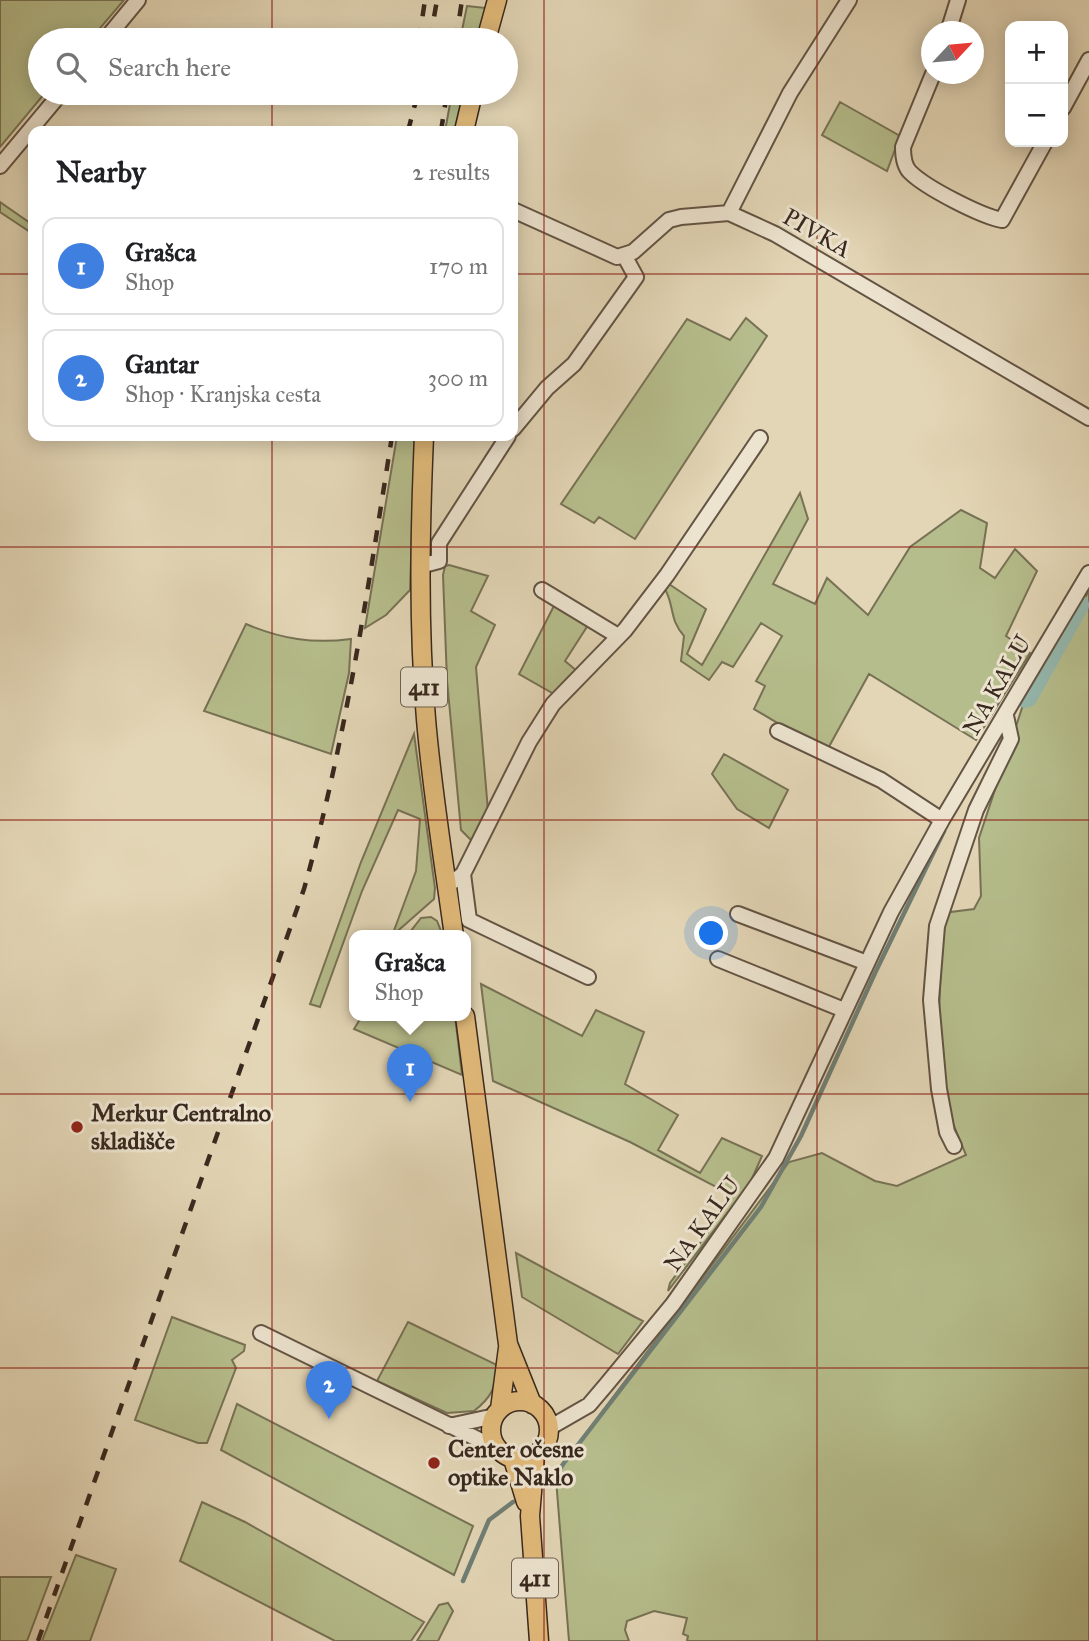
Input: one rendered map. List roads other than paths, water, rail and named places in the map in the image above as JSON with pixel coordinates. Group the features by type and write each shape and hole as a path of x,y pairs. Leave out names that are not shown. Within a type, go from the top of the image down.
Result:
{"main road":[{"path":"489,28 497,0"},
{"path":"465,126 470,105"},
{"name":"411","path":"424,441 420,566 426,721 453,930"},
{"name":"411","path":"466,1021 509,1345 532,1404 544,1414 549,1428 546,1444 534,1456 530,1516 539,1641"},
{"name":"411","path":"509,1345 498,1413 491,1430 505,1454 530,1516"},
{"path":"498,1413 515,1402 532,1404"},
{"path":"505,1454 534,1456"}],"street":[{"path":"115,28 138,0"},
{"path":"518,212 617,257 625,257 669,220 729,213 790,93 849,0"},
{"path":"951,21 958,0"},
{"path":"1068,99 1089,60"},
{"path":"929,84 903,147 903,159 909,172 946,195 981,214 1002,220 1042,147"},
{"path":"33,126 51,105"},
{"path":"0,166 28,132"},
{"name":"PIVKA","path":"729,213 775,234 1089,418"},
{"path":"518,423 547,388 574,364 636,278 625,257"},
{"path":"447,886 463,874 528,741 553,704 618,636 667,575 760,438"},
{"path":"420,566 439,561 439,544 505,441"},
{"name":"NA KALU","path":"549,1428 589,1405 606,1385 673,1304 776,1158 808,1096 867,963 942,820 1089,573"},
{"path":"542,590 618,636"},
{"path":"954,1146 947,1132 939,1088 931,1000 937,926 976,810 1011,739 1006,716"},
{"path":"778,731 881,780 942,820"},
{"path":"463,874 469,920 588,977"},
{"path":"738,914 867,963"},
{"path":"718,959 844,1010"},
{"path":"261,1333 505,1454"},
{"path":"449,1426 498,1413"}],"waterway":[{"path":"1026,696 1077,605"},
{"path":"557,1472 761,1207 801,1136 875,973 944,831"},
{"path":"463,1581 489,1520 513,1502"}],"railway":[{"path":"421,28 425,0"},
{"path":"432,28 437,0"},
{"path":"458,28 462,0"},
{"path":"409,126 415,105"},
{"path":"442,126 445,105"},
{"path":"38,1641 304,889 344,720 391,441"}],"place":[{"name":"Grašca","path":"410,1102"},
{"name":"Merkur Centralno skladišče","path":"77,1127"},
{"name":"Gantar","path":"329,1419"},
{"name":"Center očesne optike Naklo","path":"434,1463"}]}
